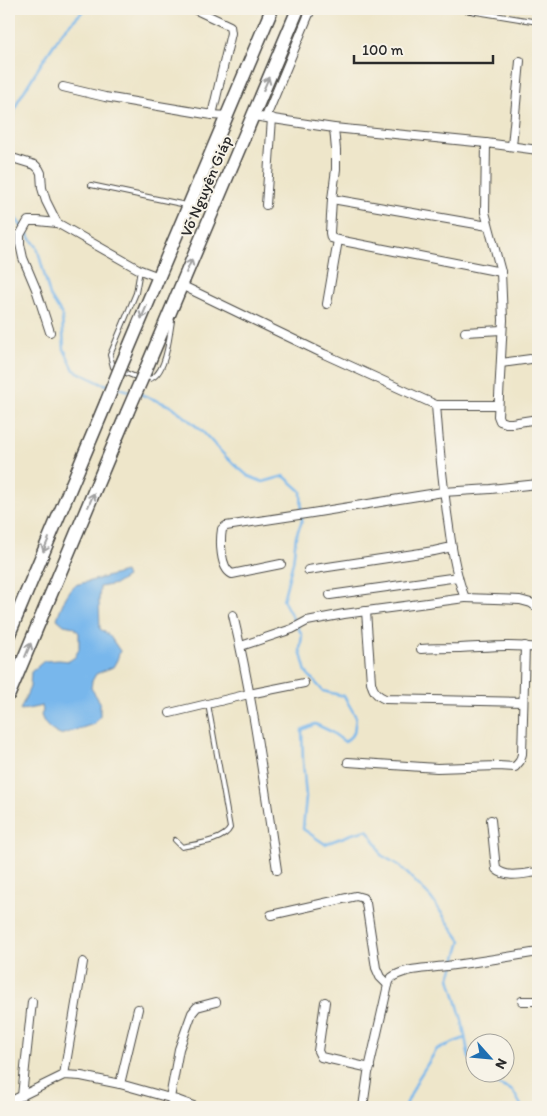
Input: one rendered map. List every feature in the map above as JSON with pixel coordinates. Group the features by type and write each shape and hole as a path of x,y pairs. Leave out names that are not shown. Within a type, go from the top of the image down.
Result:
{"highway":[{"name":"Võ Nguyên Giáp","path":"9,634 272,9"},
{"name":"Võ Nguyên Giáp","path":"9,694 143,376 263,117 298,9"}],"street":[{"path":"194,9 230,26 231,33 212,115"},
{"path":"266,205 263,117 311,9"},
{"path":"512,146 520,61"},
{"path":"63,88 105,97 227,116"},
{"path":"263,117 334,128 538,150"},
{"path":"334,128 336,169 332,199 331,238 501,272"},
{"path":"486,143 485,212 501,272 502,330 498,416 500,421 506,423 538,419"},
{"path":"9,157 39,168 42,173 42,188 46,201 57,223"},
{"path":"332,199 488,226"},
{"path":"50,332 36,289 23,258 20,244 20,235 28,222 57,223 140,270 159,277"},
{"path":"327,304 338,240"},
{"path":"184,286 339,361 436,405 498,405"},
{"path":"465,332 502,330"},
{"path":"501,363 538,358"},
{"path":"436,405 443,492 458,582 465,598"},
{"path":"280,564 232,574 227,572 224,566 220,540 222,528 443,492 538,484"},
{"path":"308,570 452,547"},
{"path":"330,595 458,577"},
{"path":"240,646 292,629 307,621 465,598 520,600 531,603 538,608"},
{"path":"366,611 371,682 373,691 379,696 386,699 523,702"},
{"path":"233,615 249,694 277,870"},
{"path":"421,649 488,646 538,648"},
{"path":"348,762 437,768 515,767 520,761 522,754 525,646"},
{"path":"170,713 304,683"},
{"path":"491,820 496,869 508,875 538,872"},
{"path":"271,915 356,896 363,898 366,903 376,968 380,977 388,985"},
{"path":"363,1107 390,978 401,973 425,968 538,952"},
{"path":"64,1075 83,962"},
{"path":"522,1001 538,1001"},
{"path":"22,1096 32,1002"},
{"path":"169,1107 173,1099 179,1049 192,1013 197,1007 216,1002"},
{"path":"325,1002 318,1051 322,1056 370,1068"},
{"path":"120,1084 138,1010"},
{"path":"9,1102 64,1075 81,1076 120,1084 195,1107"}],"lane":[{"path":"458,9 538,22"},
{"path":"90,185 189,205"},
{"path":"140,270 136,293 110,355 113,367 142,379 151,379 158,374 162,367 173,320 184,286"},
{"path":"175,840 182,847 219,838 228,834 230,828 208,704"}],"water":[{"path":"125,572 127,577 116,584 100,587 100,629 109,635 120,651 113,667 96,674 92,681 91,688 100,702 100,716 94,724 60,735 50,729 44,722 41,715 43,711 42,706 20,710 30,687 31,672 44,661 69,661 75,657 79,649 79,633 74,627 64,625 57,619 64,600 75,585"}],"waterway":[{"path":"9,127 18,101 39,67 63,31 85,9"},
{"path":"9,204 11,212 37,247 50,296 62,315 64,349 74,370 108,385"},
{"path":"116,387 132,392"},
{"path":"140,394 173,407 202,431 227,458 248,476 263,482 284,476 301,491 302,521 296,536 293,562 283,600 302,635 300,650 306,672 323,691 344,696 356,717 354,733 345,742 330,731 315,724 302,730 306,797 303,829 325,844 367,830 377,844 381,855 400,866 431,898 461,941 450,978 465,1034"},
{"path":"405,1107 418,1079 437,1049 464,1038"},
{"path":"497,1084 513,1091 522,1107"}]}
